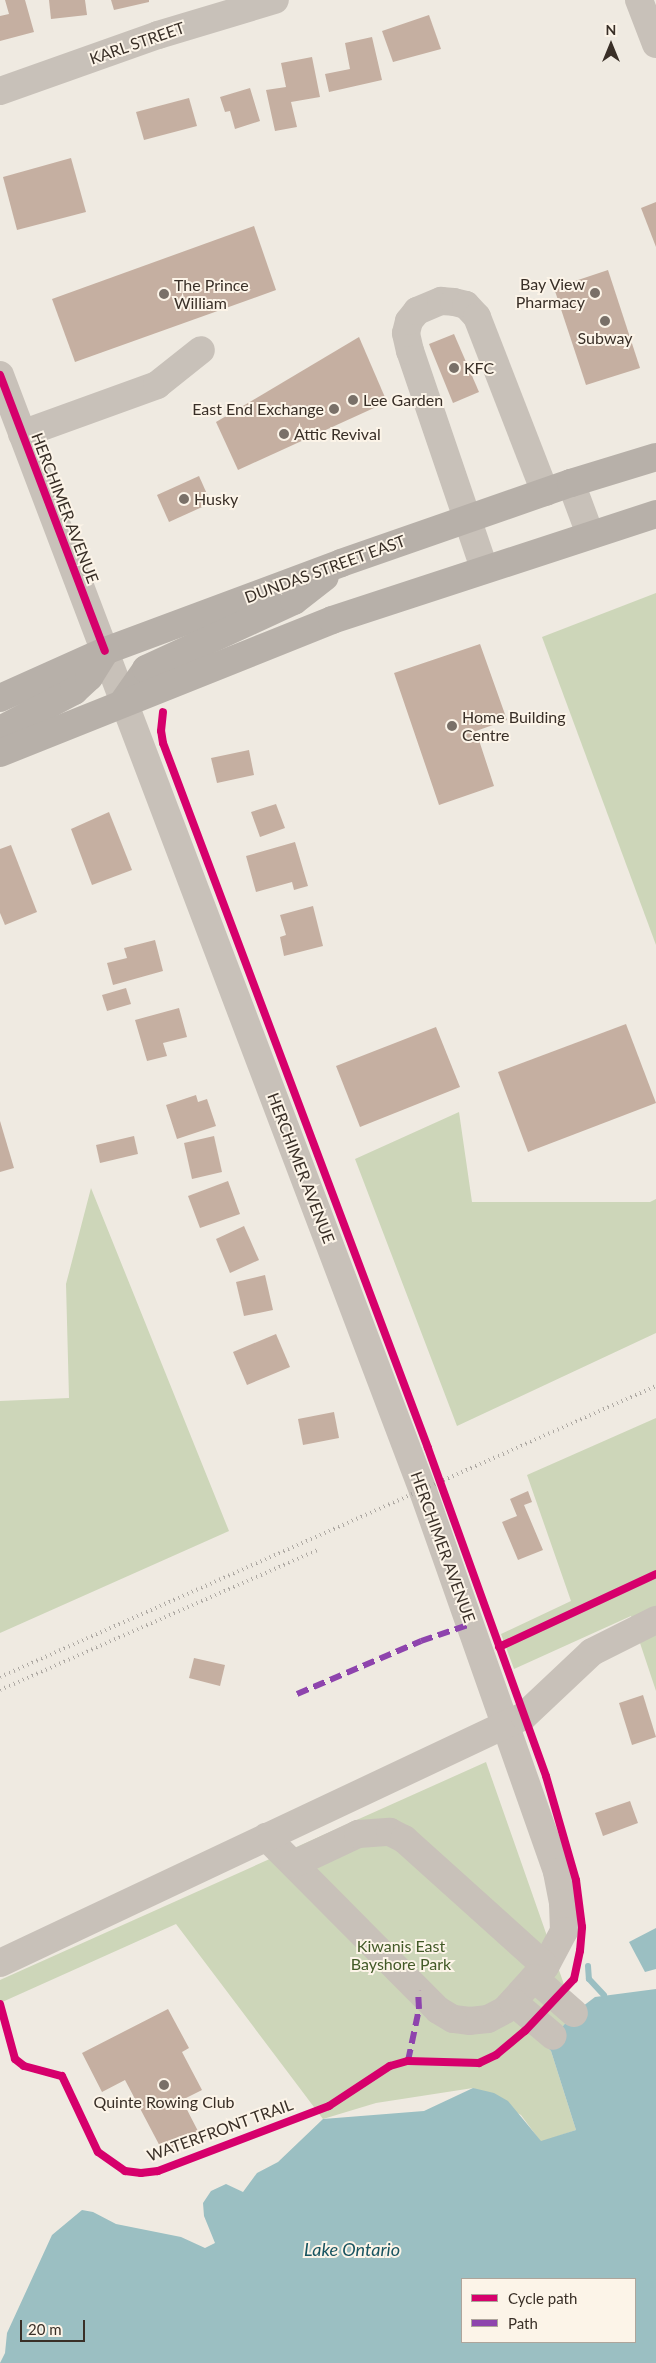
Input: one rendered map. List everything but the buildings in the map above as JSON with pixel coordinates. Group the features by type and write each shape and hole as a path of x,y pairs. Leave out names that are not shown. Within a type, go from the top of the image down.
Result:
{"main road":[{"name":"DUNDAS STREET EAST","path":"0,698 105,651 341,562 570,483 656,457"},
{"path":"0,753 124,701 296,633 484,568 656,514"},
{"path":"124,701 146,669 294,601 341,562"},
{"path":"0,730 74,691 89,677 105,651"}],"street":[{"name":"KARL STREET","path":"0,90 158,35 275,0"},
{"path":"639,0 656,44"},
{"path":"484,568 406,333 409,321 418,311 442,301 466,305 477,317 545,492"},
{"path":"22,434 157,385 201,350"},
{"name":"HERCHIMER AVENUE","path":"2,387 22,434 105,651 418,1476 507,1723 557,1872 563,1903 564,1931 539,1972 505,2010 488,2018 470,2021 453,2018 438,2010 266,1837"},
{"path":"570,483 590,534"},
{"path":"0,1963 524,1716 542,1702 592,1652 656,1620"},
{"path":"294,1864 358,1834 390,1832 404,1839 539,1972 574,2013"},
{"path":"513,2002 554,2036"}],"green space":[{"path":"656,593 656,945 542,637"},
{"path":"459,1112 472,1202 650,1202 656,1199 656,1333 457,1426 355,1159"},
{"path":"91,1188 229,1531 0,1633 0,1401 69,1398 66,1284"},
{"path":"656,1418 656,1691 631,1616 514,1669 501,1634 571,1601 527,1475"},
{"name":"Kiwanis East Bayshore Park","path":"486,1762 574,2013 546,2046 551,2051 576,2130 541,2142 521,2115 473,2088 376,2103 323,2119 176,1924 0,2003 0,1980"}],"water":[{"path":"656,1928 656,1969 645,1972 629,1942"},
{"name":"Lake Ontario","path":"656,1989 656,2363 0,2363 5,2353 7,2333 52,2235 82,2210 93,2212 116,2224 181,2237 205,2248 215,2243 204,2216 203,2203 211,2191 226,2184 243,2192 257,2173 278,2162 323,2119 424,2111 473,2088 494,2093 508,2101 541,2141 576,2130 551,2051 546,2046 574,2013 595,1997"}],"waterway":[{"path":"588,1966 589,1979 604,1995"}],"railway":[{"path":"0,1677 656,1386"},
{"path":"0,1690 318,1550"}],"marked path":[{"path":"297,1694 421,1641 471,1624"},
{"path":"408,2061 419,2009 418,1991"}],"cycle path":[{"path":"0,375 105,651"},
{"name":"WATERFRONT TRAIL","path":"0,2004 15,2059 24,2066 62,2076 98,2152 125,2171 141,2173 158,2171 329,2106 390,2066 408,2061 479,2063 496,2055 525,2031 574,1979 580,1951 582,1927 576,1880 546,1776 428,1448 163,743 161,731 163,712"},
{"path":"499,1647 656,1574"}],"place":[{"name":"Bay View Pharmacy","path":"595,293"},
{"name":"The Prince William","path":"164,294"},
{"name":"Subway","path":"605,321"},
{"name":"KFC","path":"454,368"},
{"name":"Lee Garden","path":"353,400"},
{"name":"East End Exchange","path":"334,409"},
{"name":"Attic Revival","path":"284,434"},
{"name":"Husky","path":"184,499"},
{"name":"Home Building Centre","path":"452,726"},
{"name":"Quinte Rowing Club","path":"164,2085"}]}
